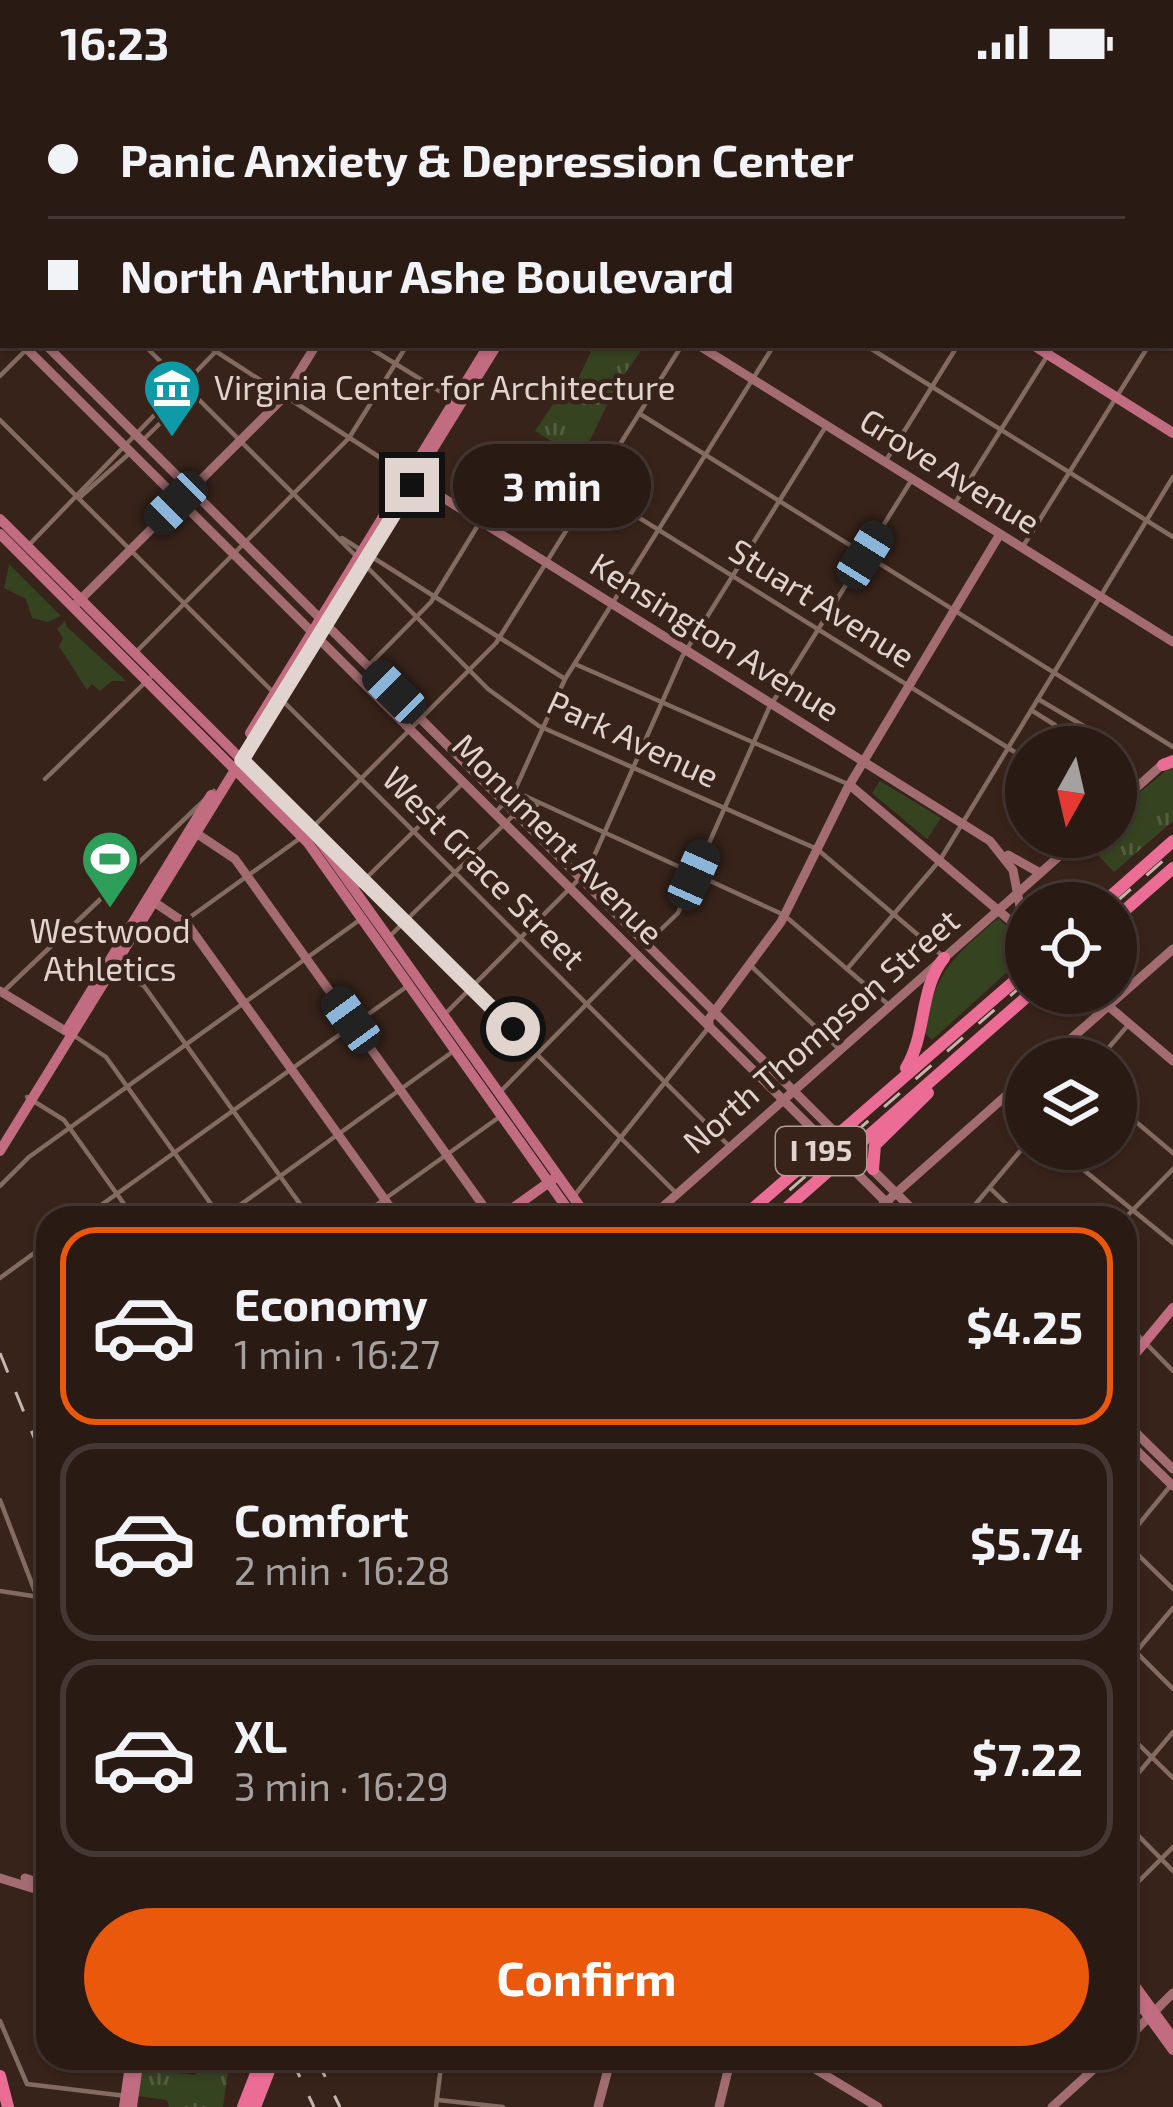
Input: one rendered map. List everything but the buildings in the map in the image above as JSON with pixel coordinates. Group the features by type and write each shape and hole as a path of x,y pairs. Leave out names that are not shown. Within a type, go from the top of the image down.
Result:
{"highway":[{"path":"1126,882 1173,841"},
{"path":"1137,900 1173,868"},
{"path":"897,1081 917,1048 932,977 944,958"},
{"name":"I 195","path":"756,1206 1005,989"},
{"name":"I 195","path":"792,1206 1007,1014"},
{"path":"873,1169 875,1145 978,1039"},
{"path":"257,2107 259,2070"},
{"path":"243,2107 265,2070"},
{"path":"0,2075 8,2107"}],"main road":[{"path":"198,814 236,762 491,348"},
{"path":"1051,350 1173,433"},
{"path":"0,519 76,604 359,886 366,916 388,938 568,1206"},
{"path":"0,534 24,550"},
{"path":"76,604 135,653 151,676"},
{"path":"0,1151 193,831 198,814 236,762"},
{"path":"310,834 409,985 441,1020 455,1050 579,1206"},
{"path":"0,1140 30,1098"},
{"path":"514,1206 554,1179"},
{"path":"1137,1352 1173,1308"},
{"path":"1137,1991 1173,2050"},
{"path":"1137,1998 1173,2038"},
{"path":"129,2102 133,2070"}],"street":[{"path":"0,376 25,348"},
{"name":"Monument Avenue","path":"29,348 889,1206"},
{"name":"Monument Avenue","path":"49,348 909,1206"},
{"name":"Park Avenue","path":"147,348 292,495 362,557 469,670 543,728 819,850 944,958"},
{"name":"Kensington Avenue","path":"209,348 1040,873"},
{"path":"24,550 131,452 221,348"},
{"path":"76,604 283,398 314,348"},
{"path":"370,348 458,402"},
{"path":"135,653 349,438 405,348"},
{"path":"184,921 310,834 500,638 680,348"},
{"name":"Grove Avenue","path":"703,348 1173,642"},
{"path":"495,814 514,792 565,679 772,348"},
{"path":"870,348 1173,537"},
{"path":"884,463 956,348"},
{"path":"1022,548 1147,348"},
{"path":"953,505 1051,350"},
{"path":"640,414 1054,673 1170,757 1137,787"},
{"name":"West Grace Street","path":"0,420 730,1147"},
{"path":"441,1020 581,878 686,651 826,426"},
{"path":"131,452 142,440"},
{"path":"1021,726 1173,477"},
{"path":"495,1096 678,913 771,704 912,479"},
{"name":"Stuart Avenue","path":"592,489 1005,746"},
{"path":"368,665 434,597 481,521"},
{"path":"573,1197 709,1027 717,1026 718,1014 786,916 851,785 1003,536"},
{"path":"362,557 565,679"},
{"path":"575,664 851,785 1005,916"},
{"path":"44,779 151,676"},
{"path":"1038,699 1082,726"},
{"path":"1031,710 1055,725 1062,714"},
{"path":"847,969 940,860 1005,753"},
{"path":"476,773 536,805 786,916 890,1006"},
{"path":"463,783 359,886 405,922 677,1194"},
{"path":"388,938 504,824 526,805 536,805"},
{"path":"198,814 1,993 106,1057 213,1206"},
{"path":"193,831 232,855 487,1206"},
{"path":"1003,852 1015,882"},
{"name":"North Thompson Street","path":"1030,882 1057,858"},
{"path":"151,900 184,921 390,1206"},
{"name":"North Thompson Street","path":"664,1206 1005,904"},
{"path":"0,1186 70,1128 366,916"},
{"path":"1137,983 1171,955"},
{"path":"110,966 144,986 301,1206"},
{"path":"752,966 841,1050"},
{"path":"100,1206 409,985"},
{"path":"1072,1038 1099,1014"},
{"path":"1117,1014 1172,1058"},
{"path":"1117,1038 1129,1024"},
{"path":"239,1206 455,1050"},
{"path":"881,1206 1005,1096"},
{"path":"30,1098 70,1128 126,1206"},
{"path":"375,1206 503,1114"},
{"path":"1137,1123 1173,1153"},
{"path":"1137,1206 1173,1169"},
{"path":"974,1206 1005,1170"},
{"path":"1084,1170 1128,1206"},
{"path":"990,1188 1009,1206"},
{"path":"1137,1213 1173,1244"},
{"path":"0,1278 36,1252"},
{"path":"1137,1334 1173,1371"},
{"path":"1137,1434 1173,1469"},
{"path":"1137,1450 1172,1484 1137,1526"},
{"path":"0,1500 36,1594"},
{"path":"1137,1553 1173,1589"},
{"path":"0,1591 36,1597"},
{"path":"1137,1651 1173,1608"},
{"path":"1137,1653 1173,1689"},
{"path":"1137,1775 1173,1732"},
{"path":"1137,1743 1173,1778"},
{"path":"1137,1834 1173,1871"},
{"path":"1137,1883 1173,1847"},
{"path":"4,1876 36,1883"},
{"path":"1137,2029 1173,1993"},
{"path":"0,2020 27,2084 129,2102"},
{"path":"441,2070 437,2103 502,2107"},
{"path":"598,2107 608,2070"},
{"path":"719,2107 728,2070"},
{"path":"817,2070 878,2107"},
{"path":"1060,2104 1094,2070"}],"green space":[{"path":"593,348 643,348 616,386 581,459 535,431 564,388 572,392"},
{"path":"9,565 61,616 48,622 32,618 26,599 4,588"},
{"path":"65,621 126,681 112,681 100,691 92,684 87,690 59,646 63,638 57,629"},
{"path":"1173,765 1173,821 1137,852 1137,795"},
{"path":"880,781 941,818 927,839 872,793"},
{"path":"1101,858 1130,858 1114,872"},
{"path":"998,918 1005,924 1005,974 932,1040 926,1034 934,995 957,956"},
{"path":"142,2070 194,2075 203,2070 228,2070 223,2107 169,2107 167,2100 138,2096"}],"railway":[{"path":"1137,884 1173,852"},
{"path":"772,1206 1005,1000"},
{"path":"0,1353 36,1442"},
{"path":"297,2070 314,2107"},
{"path":"322,2070 340,2107"}],"place":[{"name":"Virginia Center for Architecture","path":"172,439"},
{"name":"Westwood Athletics","path":"110,910"}],"route":[{"path":"412,485 242,760 513,1029"}]}
